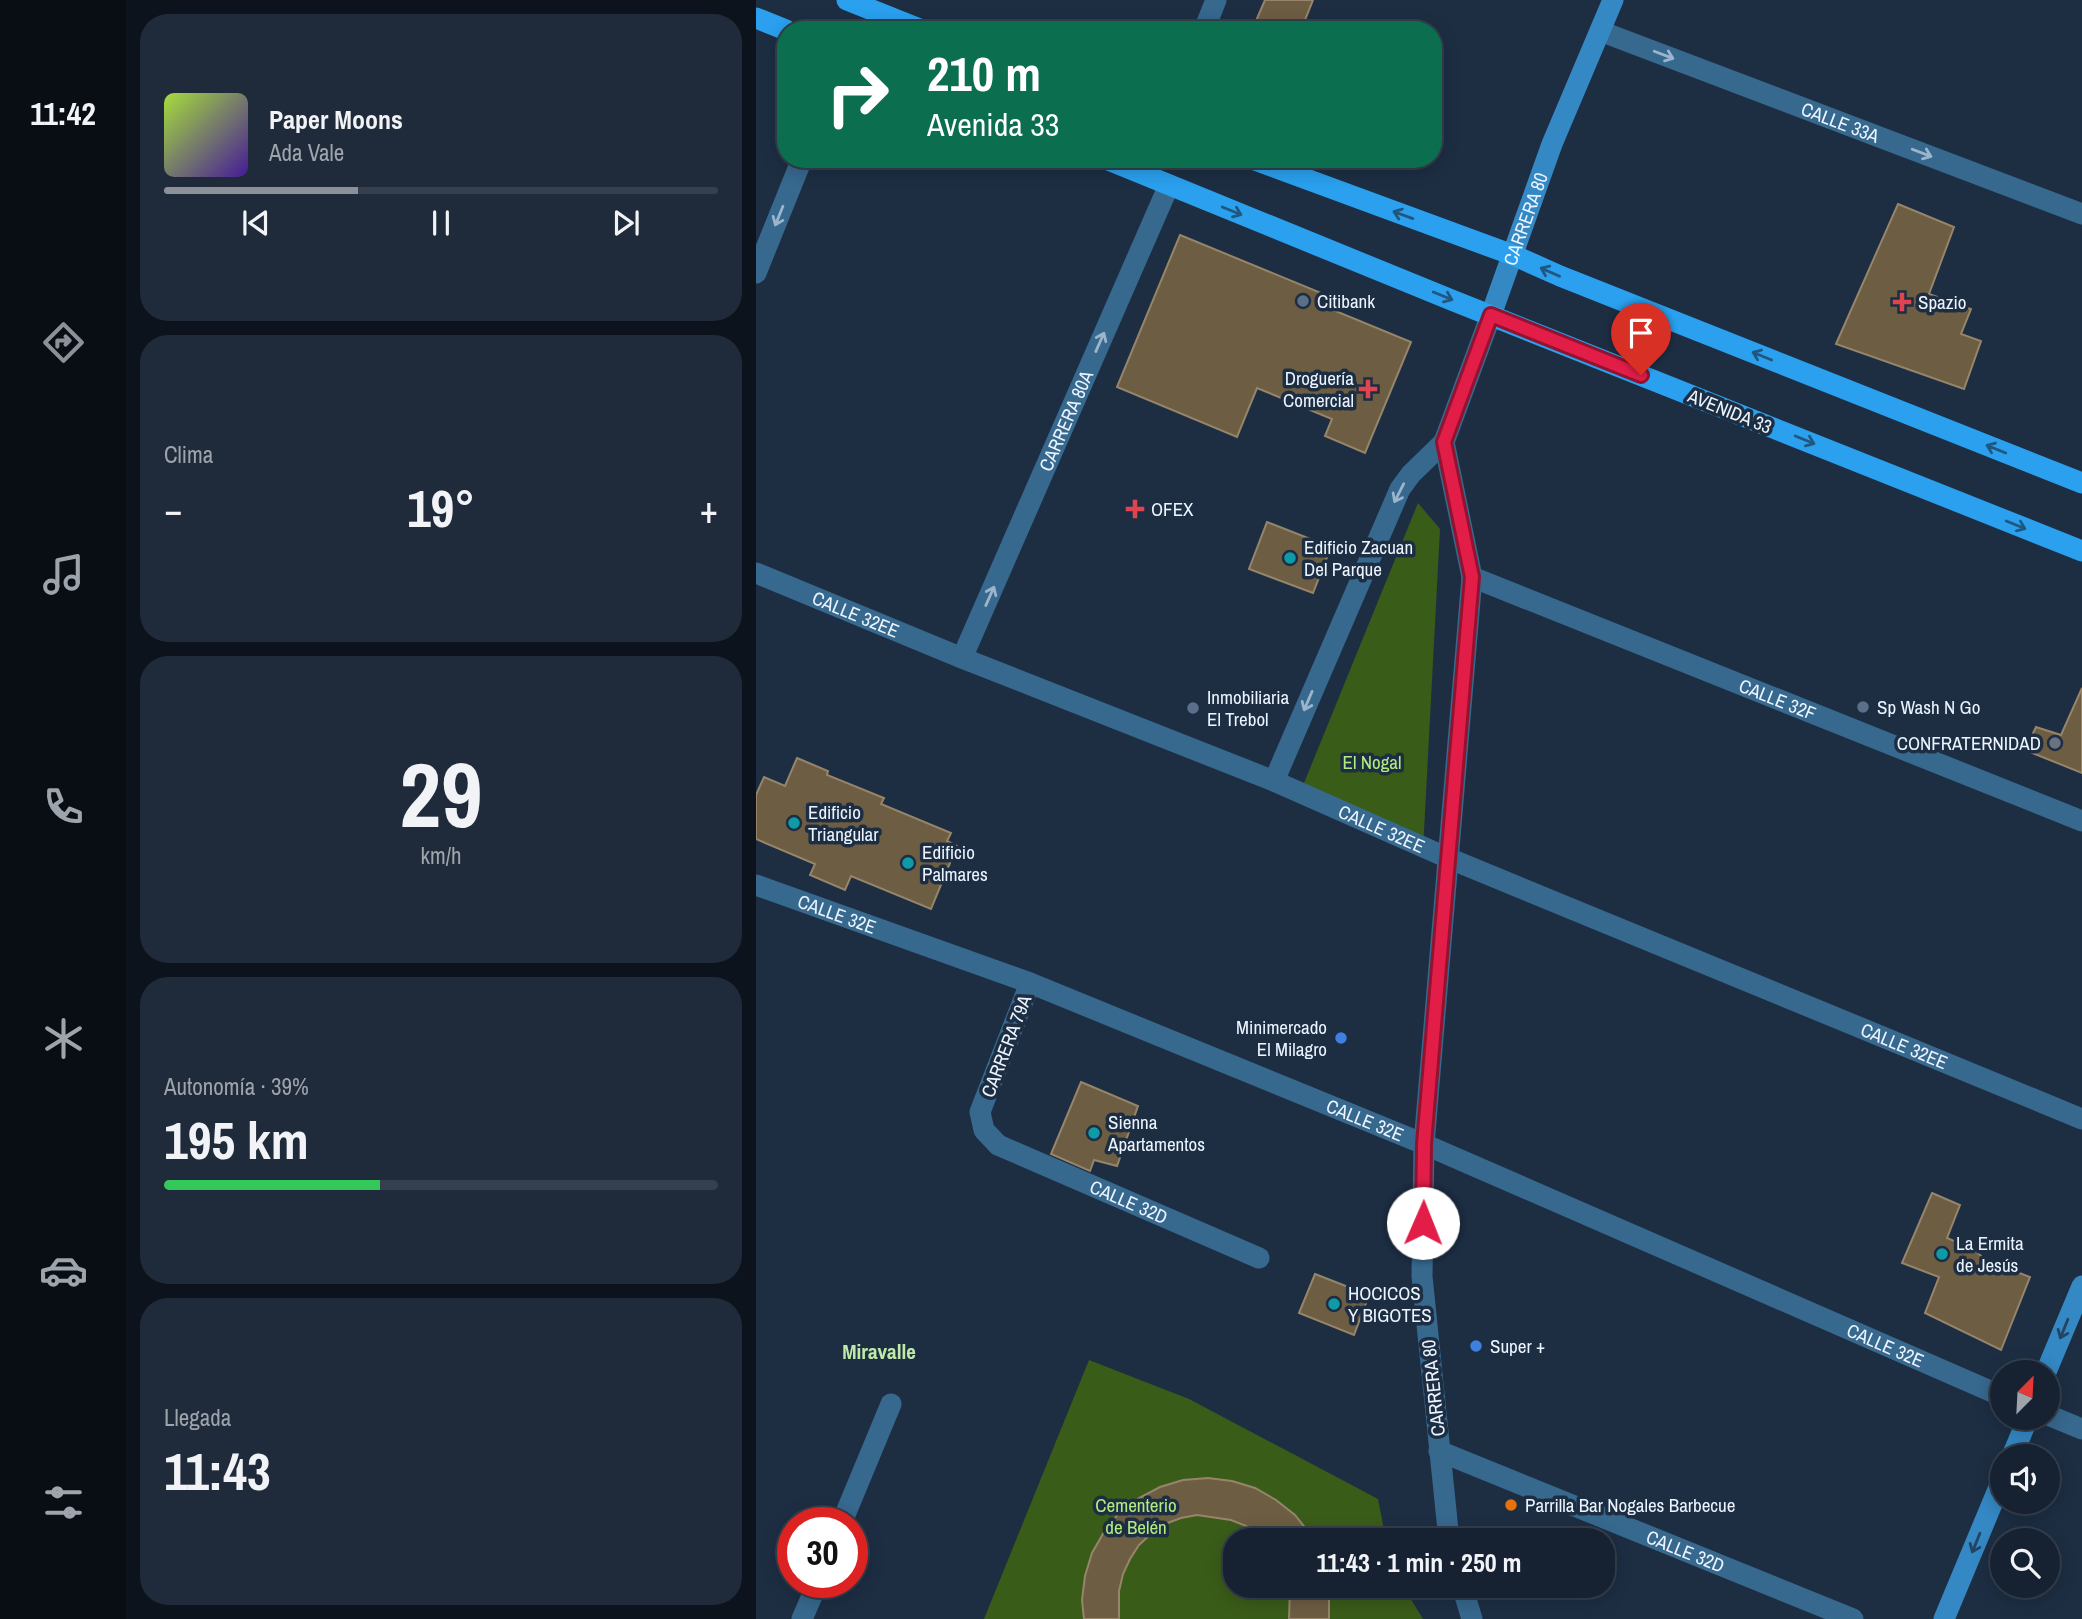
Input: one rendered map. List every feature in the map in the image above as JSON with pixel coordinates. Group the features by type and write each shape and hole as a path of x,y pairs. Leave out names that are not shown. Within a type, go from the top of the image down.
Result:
{"main road":[{"path":"857,2 901,21"},
{"path":"756,18 777,26"},
{"name":"AVENIDA 33","path":"1128,168 2082,551"},
{"path":"1276,168 1513,255 2082,483"}],"street":[{"path":"1208,21 1216,0"},
{"name":"CARRERA 80","path":"1274,781 1400,489 1411,474 1444,442 1552,144 1613,0"},
{"name":"CALLE 33A","path":"1600,31 2082,214"},
{"path":"756,273 798,168"},
{"name":"CARRERA 80A","path":"962,658 1169,185"},
{"name":"CARRERA 80","path":"1444,442 1472,577 1424,1144 1422,1276 1448,1528"},
{"name":"CALLE 32EE","path":"756,573 962,658 1274,781 1448,858 2082,1119"},
{"name":"CALLE 32F","path":"1472,577 2082,821"},
{"name":"CALLE 32E","path":"756,885 1030,983 1424,1144 1990,1391"},
{"name":"CARRERA 79A","path":"998,1145 984,1130 980,1112 1030,983"},
{"name":"CALLE 32D","path":"998,1145 1259,1258"},
{"path":"2051,1360 2082,1286"},
{"path":"848,1507 891,1404"},
{"path":"2060,1420 2082,1429"},
{"name":"CALLE 32D","path":"1439,1451 1853,1619"},
{"path":"1944,1619 1990,1509"},
{"path":"802,1619 811,1598"},
{"path":"1466,1598 1472,1619"}],"green space":[{"name":"El Nogal","path":"1418,503 1440,529 1423,850 1302,788"},
{"name":"Cementerio de Belén","path":"1089,1360 1189,1399 1378,1499 1384,1528 1223,1528 1223,1598 1410,1598 1423,1619 984,1619"}],"building":[{"path":"1265,0 1313,0 1305,21 1256,21"},
{"name":"Spazio","path":"1898,204 1954,227 1929,294 1971,309 1961,334 1981,341 1964,389 1836,344"},
{"path":"1180,235 1338,300 1333,310 1411,342 1365,453 1325,436 1332,419 1257,388 1237,437 1117,387"},
{"name":"Edificio Zacuan Del Parque","path":"1267,522 1331,547 1313,593 1249,569"},
{"name":"CONFRATERNIDAD","path":"2082,688 2082,773 2025,750 2036,727 2061,735"},
{"path":"797,758 828,771 827,775 884,798 881,804 951,833 947,841 957,846 931,909 851,876 845,890 810,875 815,864 756,839 756,795 764,777 785,786"},
{"name":"Sienna Apartamentos","path":"1081,1082 1138,1106 1117,1166 1094,1160 1090,1171 1051,1154"},
{"path":"1932,1193 1960,1205 1947,1238 1973,1249 1986,1260 2030,1277 2001,1350 1925,1313 1939,1277 1902,1263"},
{"name":"HOCICOS Y BIGOTES","path":"1315,1274 1369,1295 1354,1335 1299,1313"},
{"path":"1208,1478 1255,1488 1295,1515 1305,1528 1249,1528 1231,1520 1197,1515 1165,1524 1139,1545 1130,1559 1119,1591 1119,1619 1084,1619 1082,1600 1085,1576 1092,1553 1104,1532 1119,1513 1139,1498 1160,1487 1183,1480"},
{"path":"1290,1598 1329,1598 1329,1619 1289,1619"}],"place":[{"name":"Citibank","path":"1303,301"},
{"name":"Spazio","path":"1902,302"},
{"name":"Droguería Comercial","path":"1368,389"},
{"name":"OFEX","path":"1135,509"},
{"name":"Edificio Zacuan Del Parque","path":"1290,558"},
{"name":"Sp Wash N Go","path":"1863,707"},
{"name":"Inmobiliaria El Trebol","path":"1193,708"},
{"name":"CONFRATERNIDAD","path":"2055,743"},
{"name":"Edificio Triangular","path":"794,823"},
{"name":"Edificio Palmares","path":"908,863"},
{"name":"Minimercado El Milagro","path":"1341,1038"},
{"name":"Sienna Apartamentos","path":"1094,1133"},
{"name":"La Ermita de Jesús","path":"1942,1254"},
{"name":"HOCICOS Y BIGOTES","path":"1334,1304"},
{"name":"Super +","path":"1476,1346"},
{"name":"Parrilla Bar Nogales Barbecue","path":"1511,1505"}],"district":[{"name":"Miravalle","path":"879,1352"}],"route":[{"path":"1423,1223 1424,1144 1472,577 1444,442 1491,315 1641,375"}]}
